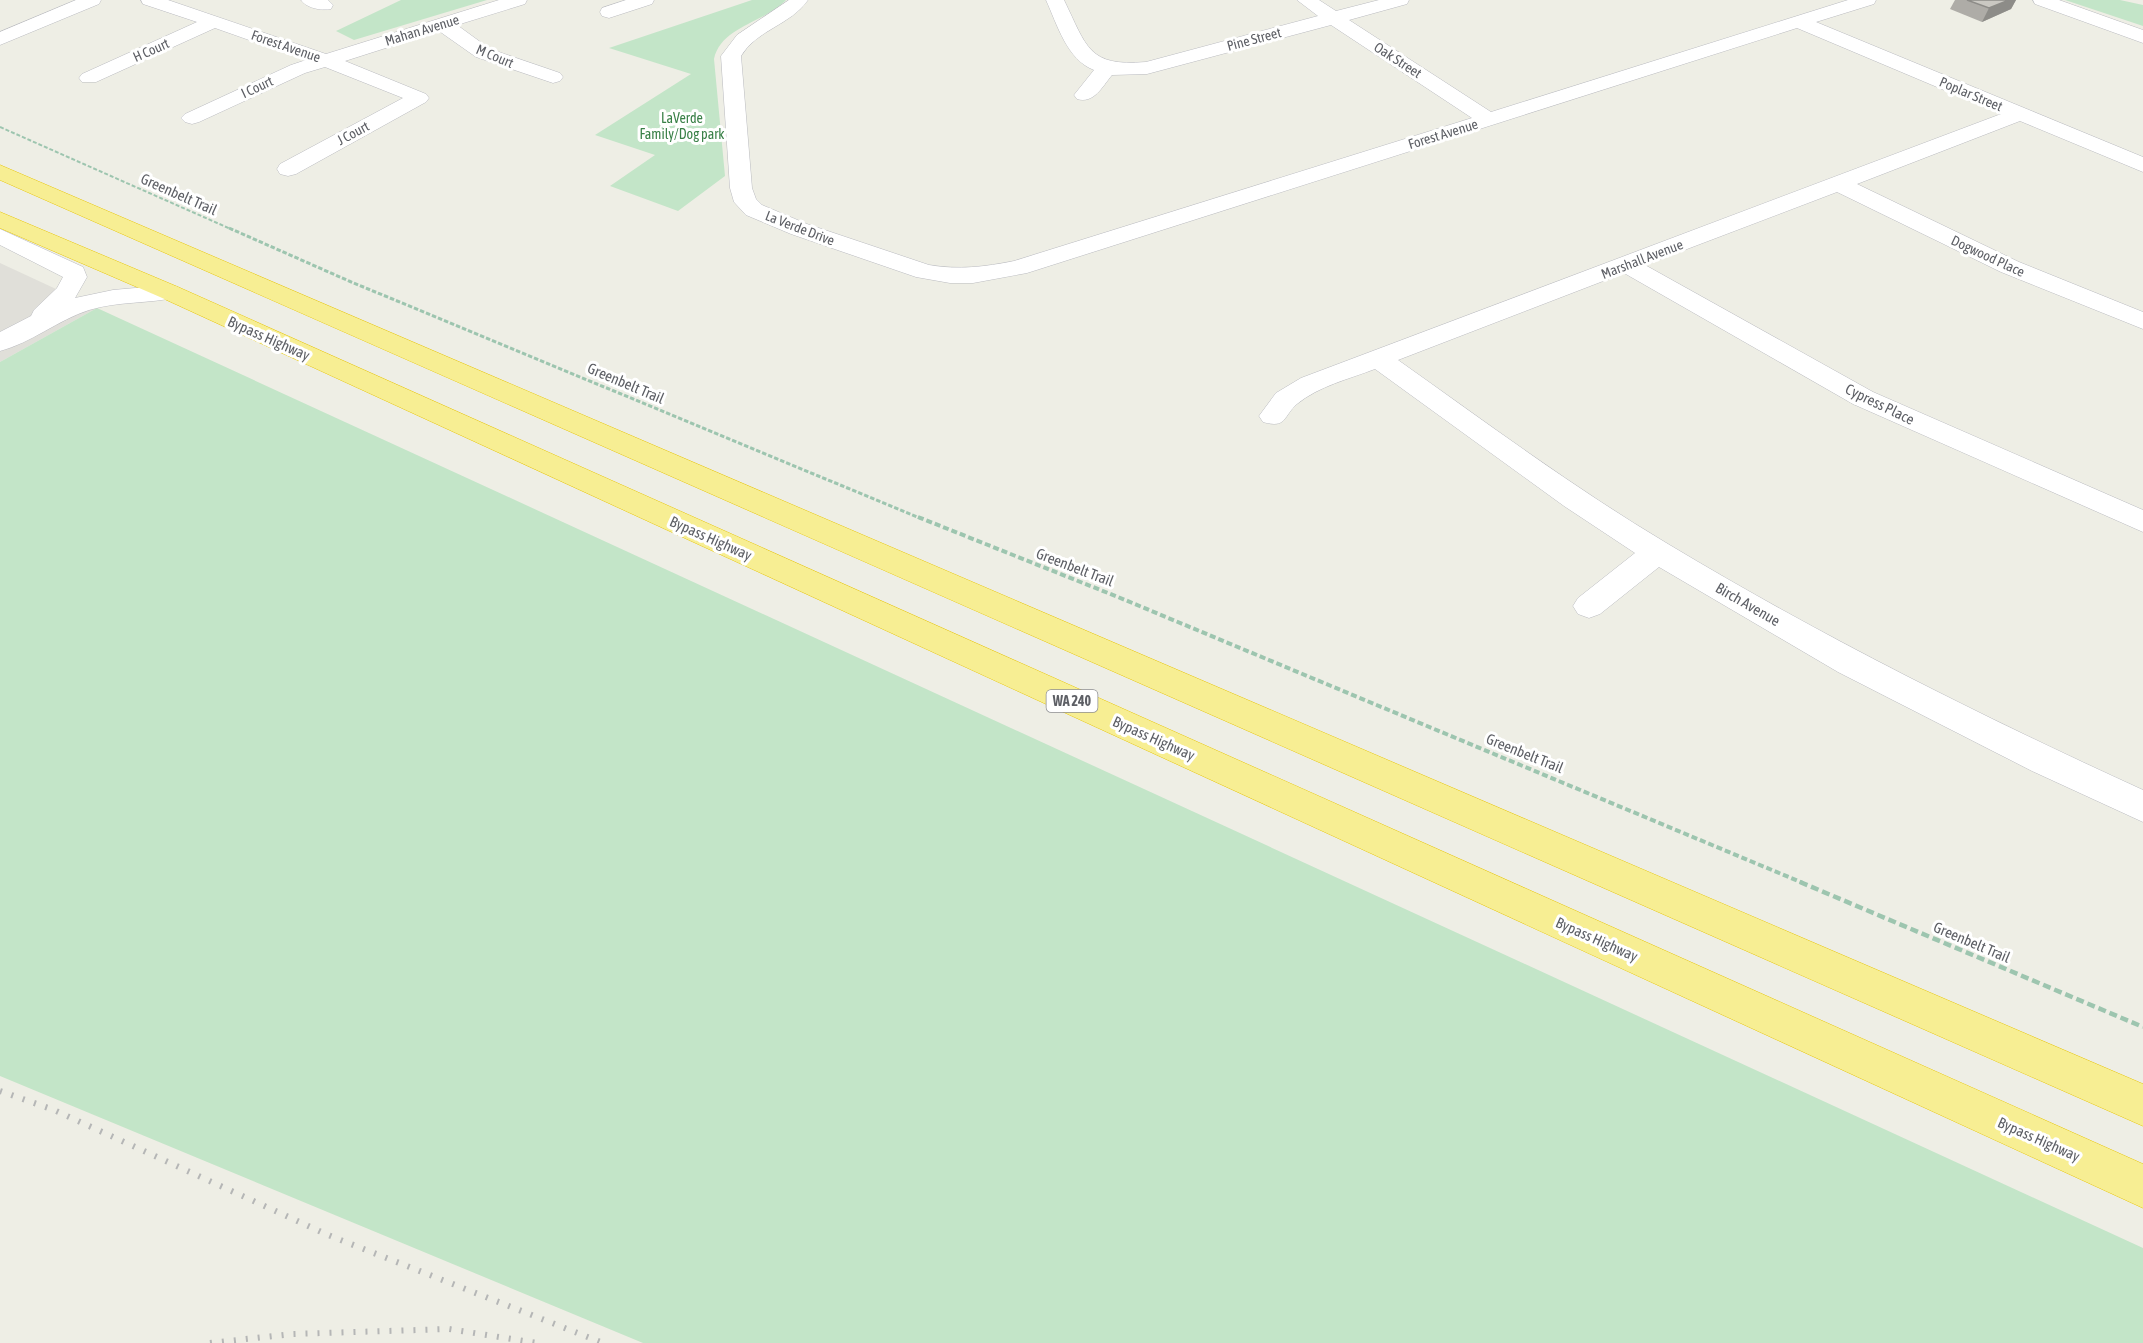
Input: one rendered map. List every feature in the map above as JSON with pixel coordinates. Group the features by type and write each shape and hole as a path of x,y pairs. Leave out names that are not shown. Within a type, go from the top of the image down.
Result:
{"highway":[{"path":"0,172 2143,1105"},
{"name":"Bypass Highway","path":"0,219 169,292 2143,1186"}],"street":[{"path":"0,39 92,0"},
{"name":"Forest Avenue","path":"150,0 182,4 213,22 325,60 419,98"},
{"name":"Mahan Avenue","path":"325,60 518,0"},
{"path":"609,12 645,0"},
{"name":"La Verde Drive","path":"800,0 787,12 744,39 731,56 741,188 743,199 748,206 799,229 925,272 950,276 973,276 1018,268"},
{"path":"1055,0 1083,55 1092,62 1107,68 1084,94"},
{"name":"Oak Street","path":"1306,0 1489,120"},
{"name":"Pine Street","path":"1107,68 1135,70 1148,68 1400,0"},
{"name":"Forest Avenue","path":"1018,268 1867,0"},
{"path":"2042,0 2143,37"},
{"name":"H Court","path":"88,78 213,22"},
{"name":"Poplar Street","path":"1799,22 2143,165"},
{"name":"M Court","path":"442,24 483,53 553,77"},
{"name":"I Court","path":"192,118 281,75 325,60"},
{"name":"J Court","path":"288,169 419,98"},
{"name":"Marshall Avenue","path":"1273,416 1286,399 1310,384 2020,114"},
{"name":"Dogwood Place","path":"1837,183 2010,267 2143,321"},
{"path":"0,236 74,272 75,277 58,303 10,337"},
{"name":"Cypress Place","path":"1627,265 1863,398 2143,522"},
{"path":"10,337 65,310 92,301 126,295 169,292"},
{"name":"Birch Avenue","path":"1378,358 1574,499 1657,552 1850,663 2044,761 2143,807"},
{"path":"1589,606 1657,552"}],"path":[{"name":"Greenbelt Trail","path":"0,127 349,281 808,473 1118,597 1542,773 2143,1027"}],"shaded area":[{"path":"0,263 97,308 0,362"}],"green space":[{"path":"401,0 487,0 354,40 336,31"},
{"name":"LaVerde Family/Dog park","path":"752,0 786,0 725,39 714,59 725,176 678,211 610,186 655,155 595,135 691,74 609,48"},
{"path":"2065,0 2120,0 2143,5 2143,26"},
{"path":"97,308 2143,1248 2143,1343 643,1343 0,1076 0,362"}],"building":[{"path":"1967,0 2009,0 1989,8"}],"railway":[{"path":"0,1091 54,1110 328,1235 603,1343"},
{"path":"210,1343 292,1334 449,1329 537,1343"}]}
